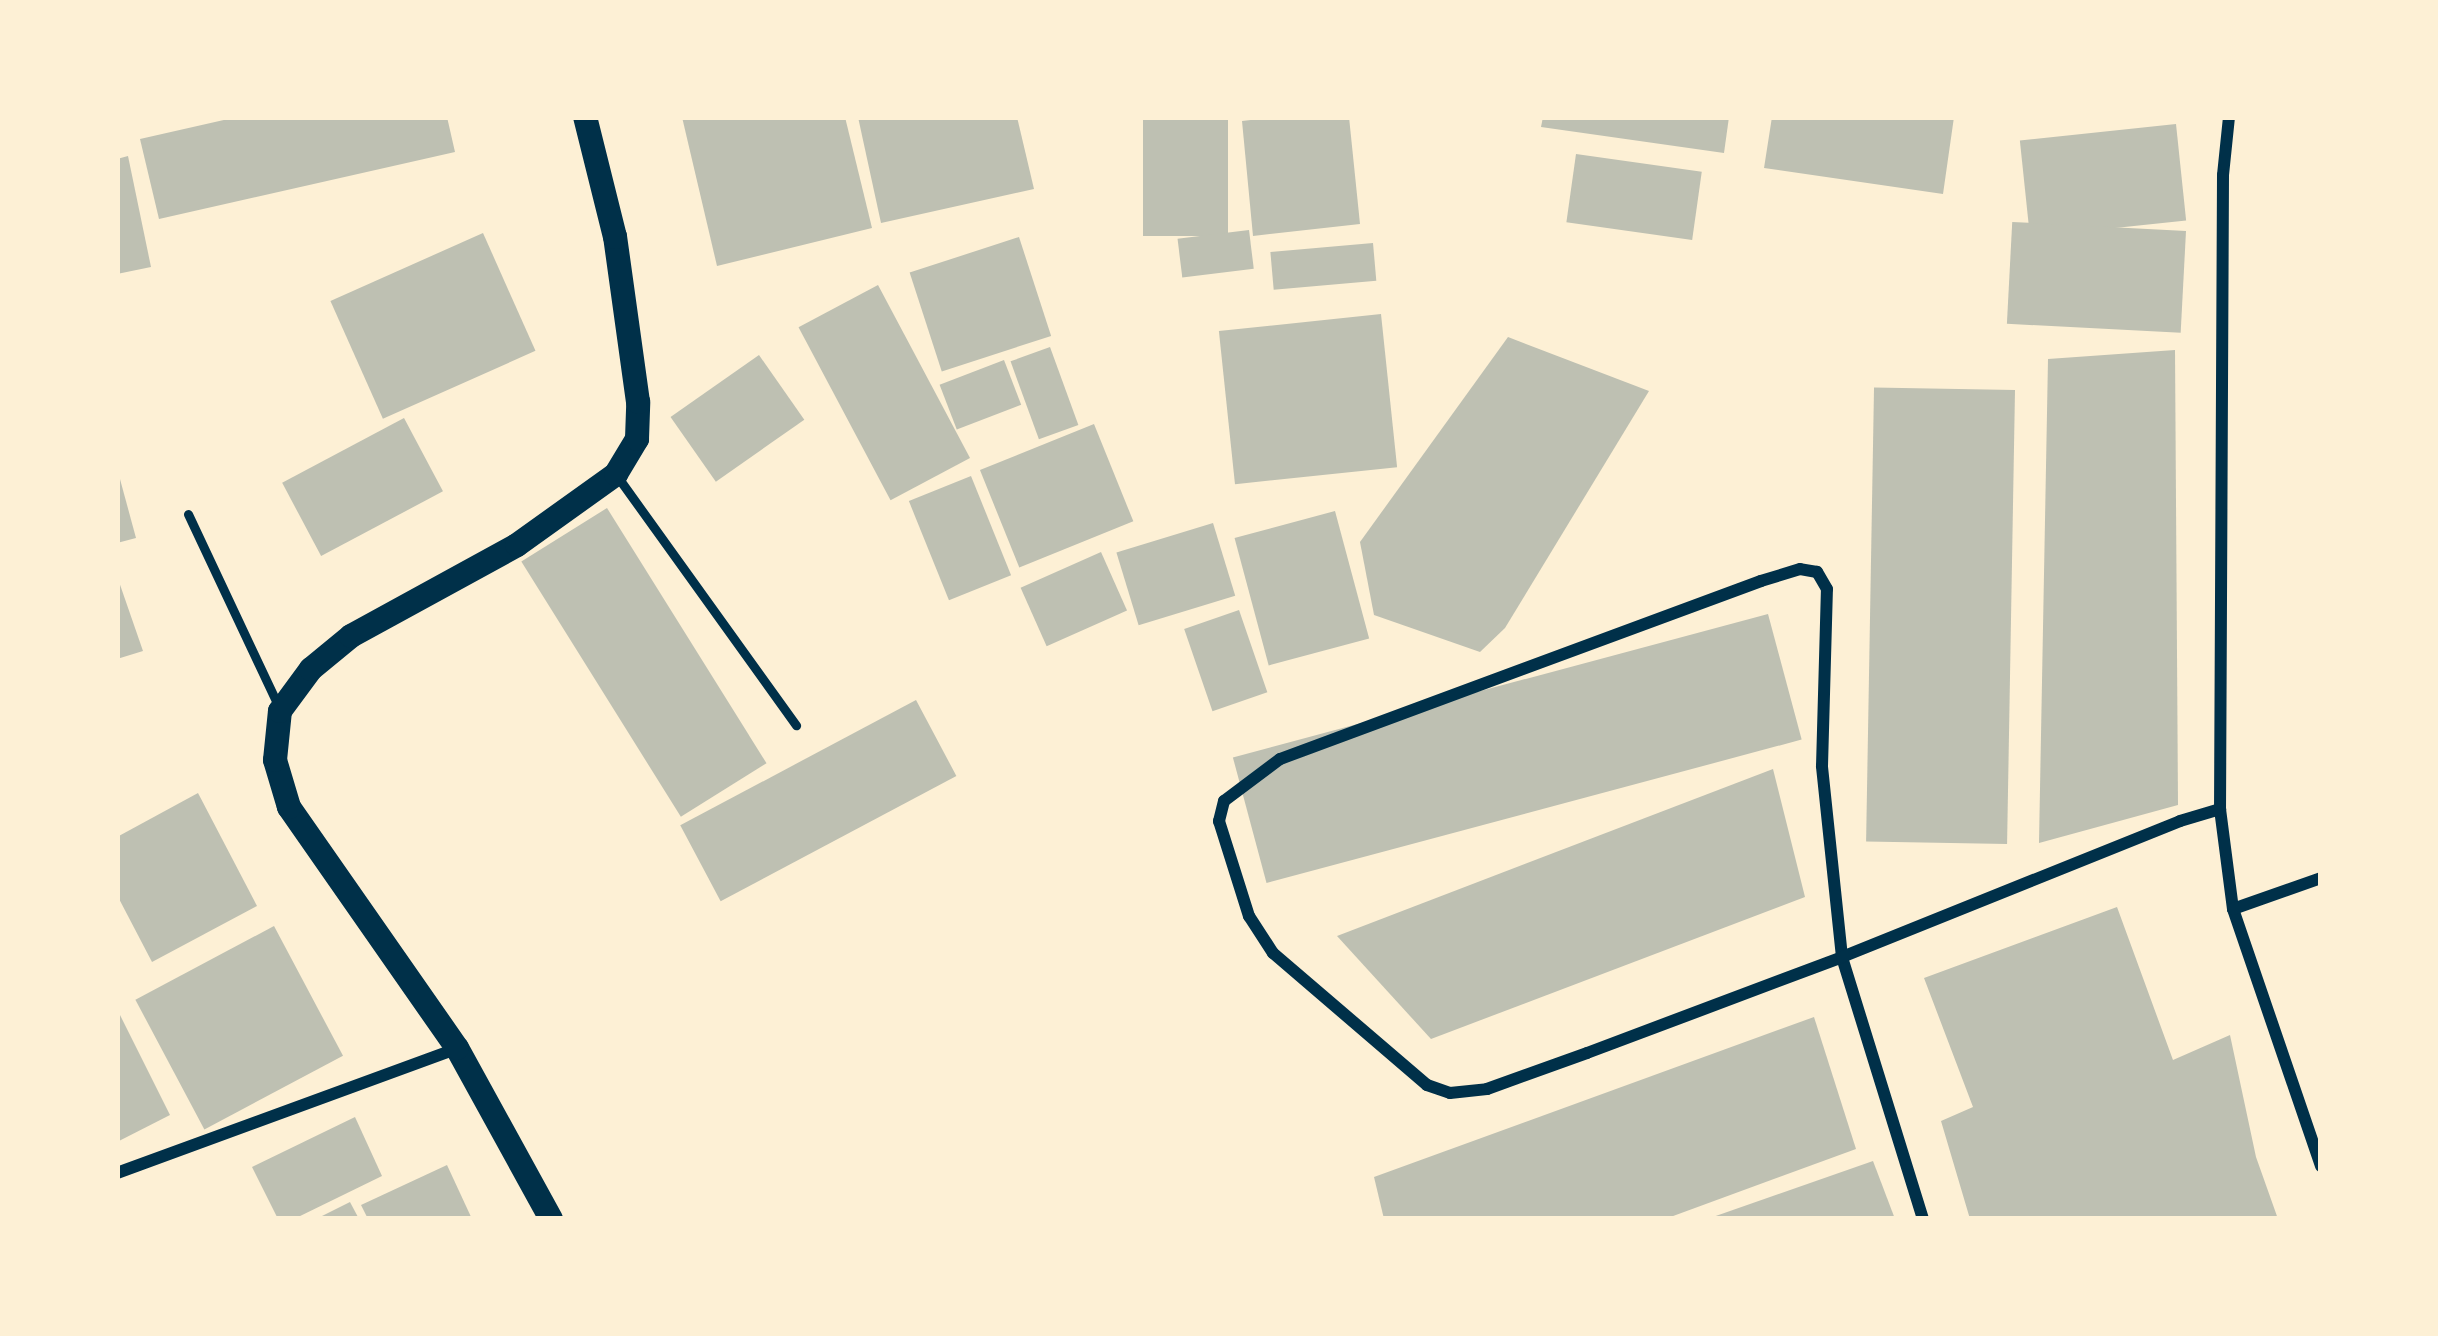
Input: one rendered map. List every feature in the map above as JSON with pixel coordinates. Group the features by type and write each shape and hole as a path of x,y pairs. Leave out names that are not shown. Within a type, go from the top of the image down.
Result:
{"main road":[{"path":"551,1219 457,1048 289,808 275,760 280,711 311,669 351,636 518,545 616,474 638,439 638,402 615,237 585,117"}],"street":[{"path":"2229,117 2223,175 2220,809 2233,909 2321,1166"},
{"path":"1923,1219 1842,957 1822,766 1827,590 1817,572 1800,569 1761,581 1280,759 1223,801 1219,821 1249,916 1273,953 1427,1085 1450,1093 1487,1089 1842,957 2220,809"},
{"path":"2233,909 2321,878"},
{"path":"117,1173 457,1048"}],"lane":[{"path":"616,474 796,725"},
{"path":"188,514 280,711"}],"building":[{"path":"237,117 447,117 455,152 159,219 140,139"},
{"path":"682,117 845,117 872,228 717,266"},
{"path":"858,117 1017,117 1034,189 881,223"},
{"path":"1143,117 1228,117 1228,236 1143,236"},
{"path":"1349,117 1360,224 1253,236 1242,121"},
{"path":"1543,117 1729,117 1724,153 1541,127"},
{"path":"1772,117 1954,117 1943,194 1764,168"},
{"path":"2176,124 2186,220 2030,237 2020,140"},
{"path":"1576,154 1702,172 1692,240 1566,222"},
{"path":"128,156 151,267 117,274 117,159"},
{"path":"2012,222 2186,231 2181,333 2007,324"},
{"path":"1249,230 1254,269 1182,277 1178,239"},
{"path":"483,233 535,351 383,419 330,301"},
{"path":"1019,237 1051,336 942,371 910,273"},
{"path":"1373,243 1376,281 1274,290 1270,252"},
{"path":"878,285 970,458 891,500 799,327"},
{"path":"1381,314 1397,467 1235,484 1219,331"},
{"path":"1508,337 1649,391 1505,628 1480,652 1374,615 1360,542"},
{"path":"1050,347 1078,425 1039,439 1011,361"},
{"path":"2175,350 2178,805 2039,843 2048,359"},
{"path":"759,355 804,420 716,482 671,417"},
{"path":"1004,360 1021,405 957,430 940,385"},
{"path":"1874,388 2015,390 2007,844 1866,841"},
{"path":"404,418 443,491 321,556 282,483"},
{"path":"1094,424 1133,521 1019,567 980,470"},
{"path":"117,468 136,538 117,543"},
{"path":"971,476 1011,575 949,600 909,501"},
{"path":"607,508 767,763 681,817 521,562"},
{"path":"1335,511 1369,639 1269,665 1235,538"},
{"path":"1213,523 1235,596 1139,625 1116,553"},
{"path":"1101,552 1127,610 1047,646 1021,588"},
{"path":"117,576 143,651 117,659"},
{"path":"1239,610 1267,692 1212,711 1184,629"},
{"path":"1768,614 1802,740 1267,883 1233,757"},
{"path":"916,700 956,776 721,901 680,825"},
{"path":"1773,769 1805,897 1431,1039 1337,936"},
{"path":"198,793 257,906 152,962 117,895 117,837"},
{"path":"2117,907 2173,1060 2230,1035 2256,1157 2278,1219 1970,1219 1941,1121 1973,1107 1924,978"},
{"path":"274,926 343,1056 204,1130 135,1000"},
{"path":"117,1009 170,1115 117,1142"},
{"path":"1814,1017 1856,1149 1665,1219 1384,1219 1374,1177"},
{"path":"355,1117 382,1176 294,1219 278,1219 252,1167"},
{"path":"1873,1161 1895,1219 1710,1219 1710,1218"},
{"path":"447,1165 472,1219 368,1219 361,1205"},
{"path":"350,1202 359,1219 316,1219"}]}
